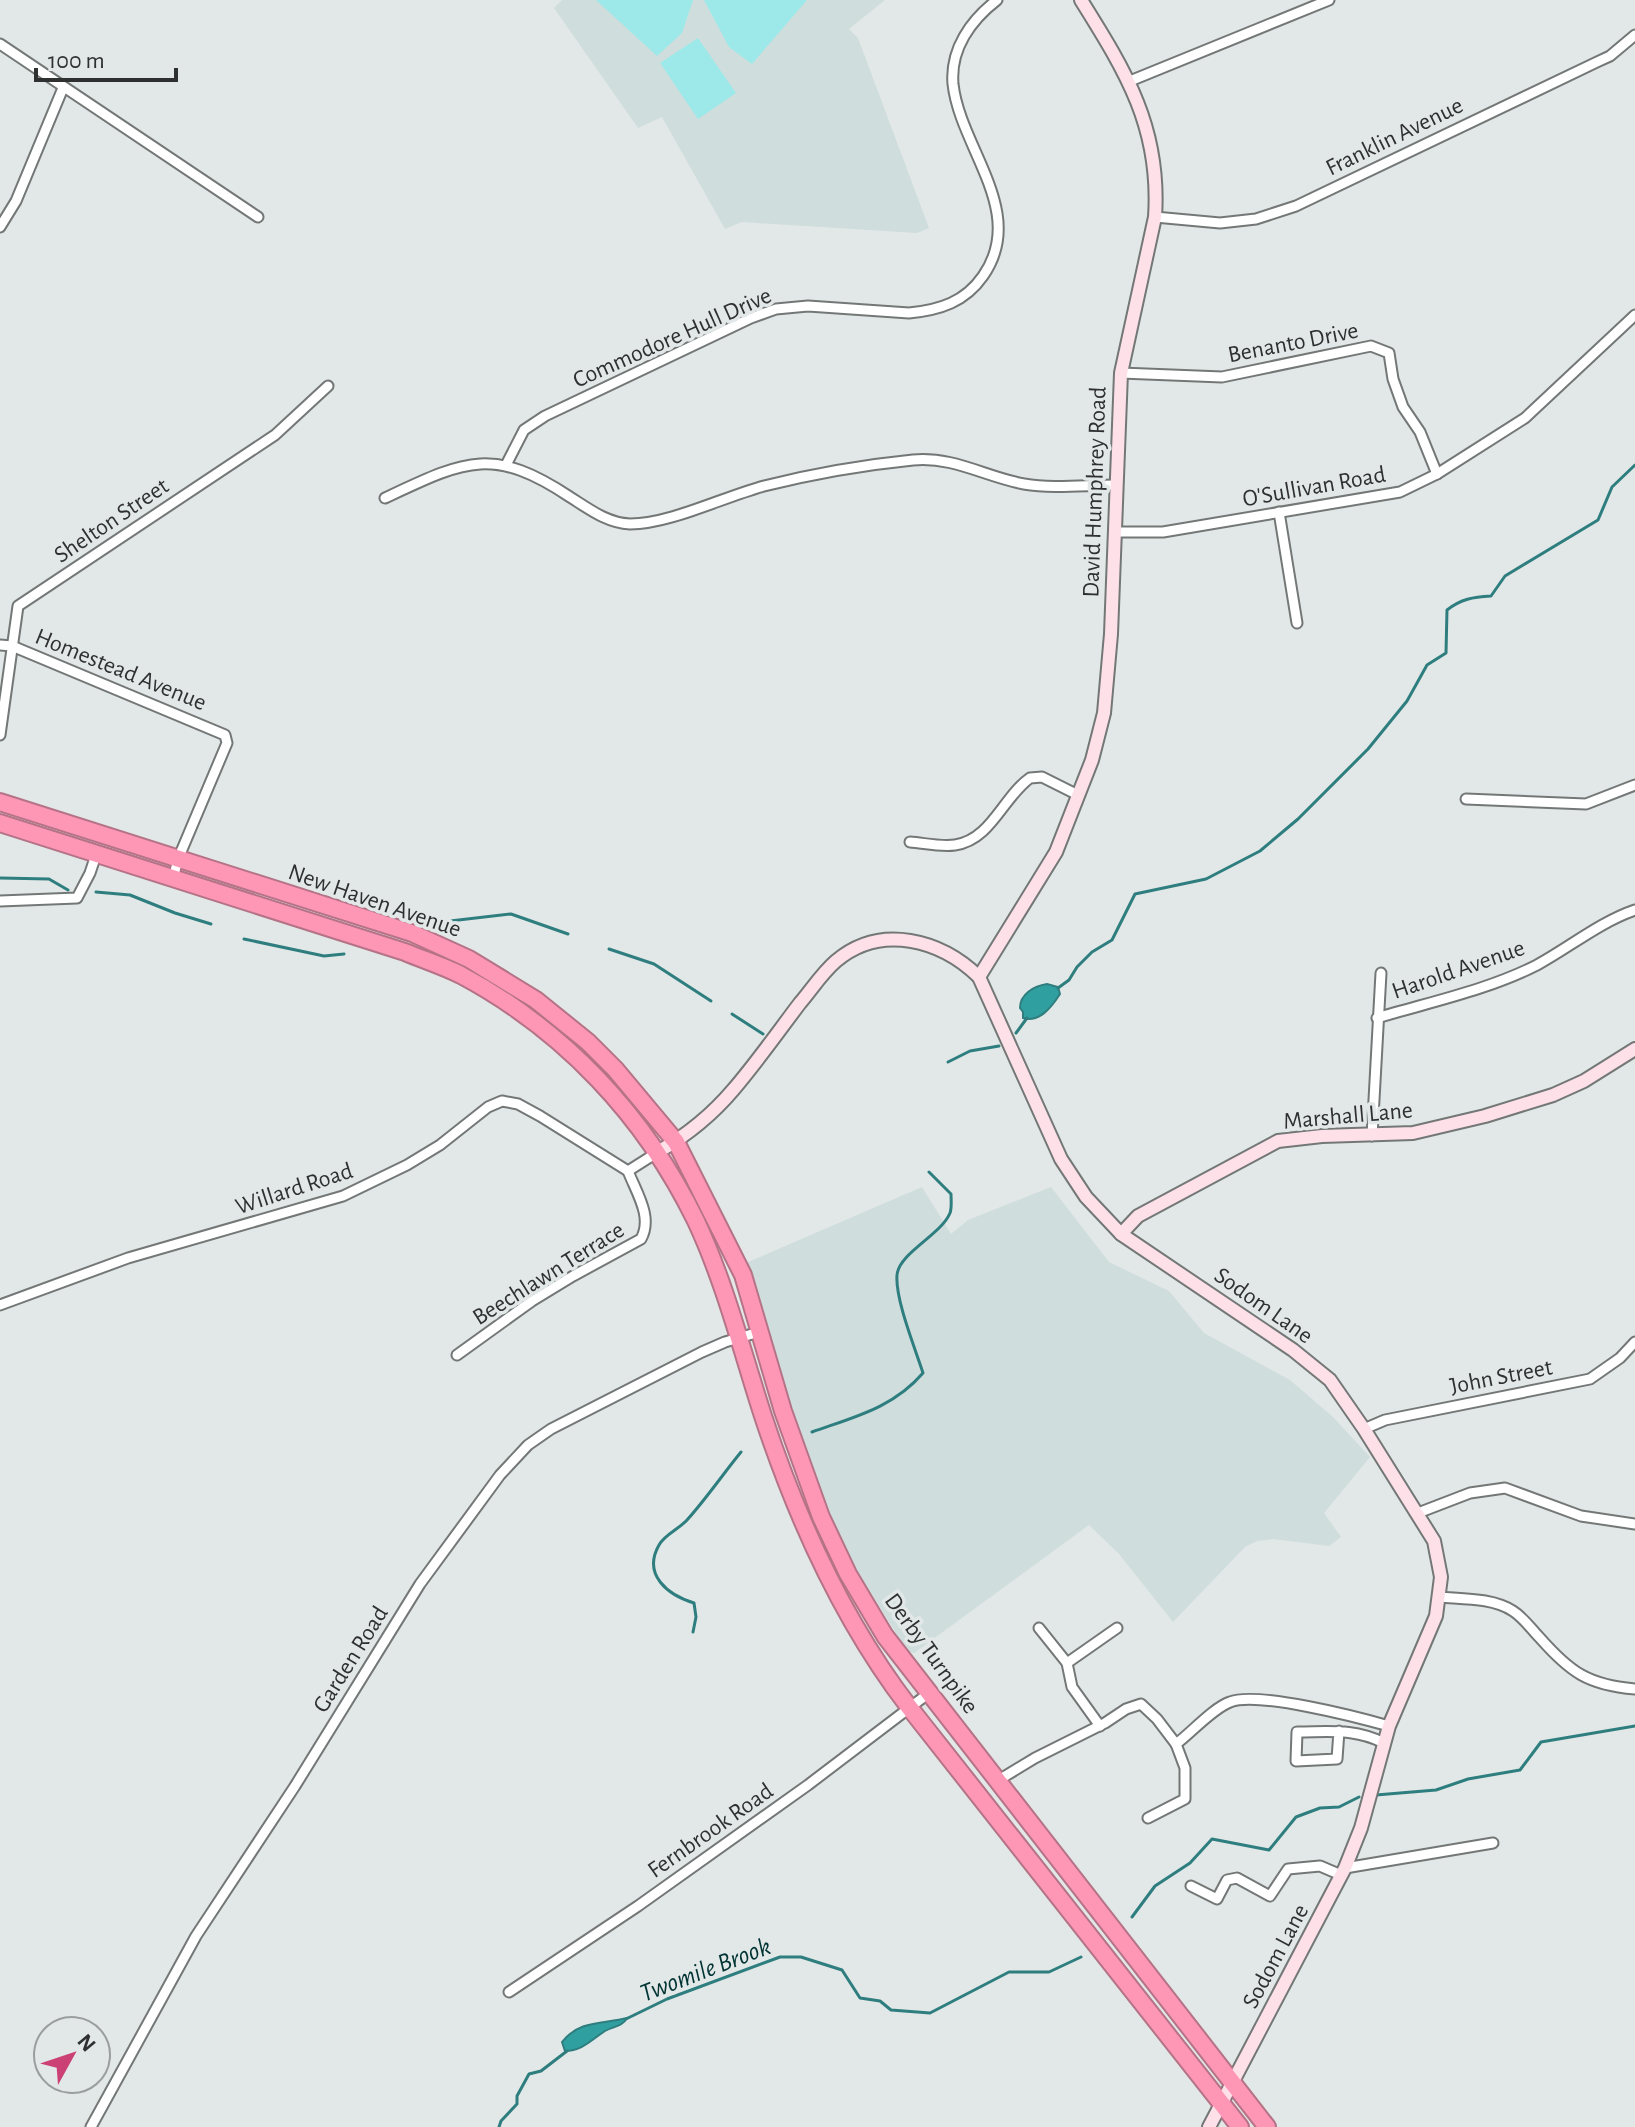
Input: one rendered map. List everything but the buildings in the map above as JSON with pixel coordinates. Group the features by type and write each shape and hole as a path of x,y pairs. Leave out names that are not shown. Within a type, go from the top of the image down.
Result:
{"highway":[{"name":"New Haven Avenue","path":"0,802 412,933 481,966 536,1000 588,1042 632,1087 676,1142"},
{"name":"New Haven Avenue","path":"0,823 405,952 458,974 523,1013 575,1056 623,1105 658,1152"},
{"name":"Derby Turnpike","path":"676,1142 743,1275 783,1411 821,1517 848,1574 885,1636 1267,2127"},
{"name":"Derby Turnpike","path":"658,1152 696,1221 722,1282 803,1526 831,1582 909,1707 1240,2127"},
{"path":"736,1331 756,1325"},
{"path":"892,1684 912,1670"}],"street":[{"name":"Commodore Hull Drive","path":"506,465 524,430 545,416 765,312 808,306 909,313 926,311 951,304 975,287 991,263 997,244 999,218 957,105 953,82 956,58 966,32 975,19 997,0"},
{"name":"David Humphrey Road","path":"979,977 1056,852 1092,760 1107,695 1121,373 1155,217 1154,165 1146,126 1130,81 1081,0"},
{"path":"1130,81 1329,0"},
{"name":"Franklin Avenue","path":"1155,217 1220,223 1256,219 1296,206 1610,56 1635,35"},
{"path":"0,44 258,217"},
{"path":"0,227 16,201 63,88"},
{"name":"O'Sullivan Road","path":"1114,532 1163,532 1400,492 1437,474 1525,418 1635,315"},
{"name":"Benanto Drive","path":"1121,373 1222,377 1371,346 1389,353 1393,379 1403,407 1420,432 1437,474"},
{"name":"Shelton Street","path":"0,735 18,606 275,435 328,386"},
{"path":"385,498 438,473 474,464 506,465 547,481 596,514 628,524 651,522 764,486 912,460 960,464 1038,486 1115,485"},
{"path":"1279,512 1297,623"},
{"name":"Homestead Avenue","path":"0,645 12,646 225,735 227,743 178,859"},
{"path":"910,842 950,846 970,841 982,832 1030,778 1042,777 1078,795"},
{"path":"1466,799 1586,804 1635,785"},
{"path":"0,901 77,898 97,852"},
{"path":"173,879 178,859"},
{"name":"Harold Avenue","path":"1377,1018 1506,979 1635,910"},
{"name":"Sodom Lane","path":"658,1152 708,1118 735,1088 822,975 836,962 854,950 878,941 898,939 936,946 963,961 979,977 1061,1159 1086,1197 1121,1234 1293,1350 1330,1380 1434,1541 1439,1559 1440,1597 1436,1616 1389,1726 1361,1828 1343,1872 1209,2127"},
{"path":"1372,1136 1381,973"},
{"name":"Marshall Lane","path":"1121,1234 1138,1216 1278,1141 1413,1133 1485,1116 1553,1095 1584,1081 1635,1049"},
{"name":"Willard Road","path":"0,1305 128,1258 343,1196 407,1165 440,1145 488,1107 502,1101 518,1104 540,1116 628,1171"},
{"path":"628,1171 658,1152"},
{"name":"Beechlawn Terrace","path":"457,1355 532,1301 641,1239 647,1229 646,1216 628,1171"},
{"name":"Garden Road","path":"91,2127 196,1936 295,1786 420,1584 500,1475 528,1445 551,1429 702,1352 736,1331"},
{"name":"John Street","path":"1364,1429 1385,1420 1590,1379 1620,1358 1635,1342"},
{"path":"1418,1513 1470,1493 1505,1488 1581,1516 1635,1524"},
{"path":"1440,1597 1484,1601 1506,1607 1575,1673 1590,1680 1634,1690"},
{"path":"1039,1628 1067,1663 1072,1687 1100,1726"},
{"path":"1067,1663 1117,1628"},
{"name":"Fernbrook Road","path":"509,1992 638,1906 798,1792 929,1693"},
{"path":"1176,1744 1226,1703 1245,1698 1348,1714 1389,1726"},
{"path":"997,1781 1126,1709 1141,1704 1176,1744 1185,1768 1185,1799 1148,1818"},
{"path":"1339,1731 1337,1759 1296,1761 1297,1732 1339,1731 1362,1733 1384,1743"},
{"path":"1191,1886 1217,1899 1227,1880 1237,1878 1270,1896 1288,1869 1320,1866 1343,1872 1493,1843"}],"shaded area":[{"path":"562,0 885,0 849,29 858,38 929,228 917,233 742,222 725,229 662,117 638,128 554,8"},
{"path":"596,0 693,0 682,33 657,56"},
{"path":"704,0 807,0 752,64 729,47"},
{"path":"698,38 736,93 698,119 660,63"},
{"path":"1047,984 1058,987 1060,994 1049,1009 1039,1016 1023,1018 1020,1008 1022,999 1033,989"},
{"path":"922,1187 951,1234 968,1220 1051,1187 1109,1262 1169,1291 1204,1333 1290,1380 1333,1417 1370,1457 1324,1513 1341,1537 1329,1546 1273,1539 1257,1541 1245,1547 1173,1622 1119,1554 1089,1525 914,1653 907,1651 858,1572 827,1512 746,1263"},
{"path":"627,2018 581,2047 565,2051 562,2042 576,2030"}],"waterway":[{"path":"1058,988 1069,980 1092,952 1112,940 1135,894 1206,879 1260,851 1298,819 1368,749 1407,701 1427,665 1446,653 1447,610 1468,599 1491,596 1505,576 1598,520 1612,487 1635,465"},
{"path":"0,878 49,879 68,890"},
{"path":"96,892 130,895 211,924"},
{"path":"450,921 511,914 568,934"},
{"path":"244,939 324,956 344,954"},
{"path":"609,949 654,964 711,1001"},
{"path":"732,1014 763,1034"},
{"path":"1016,1033 1027,1018"},
{"path":"948,1062 970,1051 999,1046"},
{"path":"812,1432 886,1403 923,1373 902,1310 897,1275 905,1259 938,1229 950,1213 951,1194 929,1172"},
{"path":"693,1632 696,1617 694,1603 675,1595 660,1582 654,1566 655,1556 661,1541 687,1520 741,1452"},
{"name":"Twomile Brook","path":"1376,1795 1436,1790 1468,1779 1520,1770 1541,1742 1635,1726"},
{"name":"Twomile Brook","path":"1132,1917 1155,1886 1190,1863 1212,1839 1269,1850 1296,1817 1320,1808 1339,1807 1359,1797"},
{"name":"Twomile Brook","path":"626,2019 667,1999 780,1957 801,1957 842,1970 860,1998 880,2001 891,2010 930,2013 1009,1972 1049,1972 1081,1957"},
{"name":"Twomile Brook","path":"499,2127 517,2104 517,2096 529,2074 541,2071 567,2051"}]}
